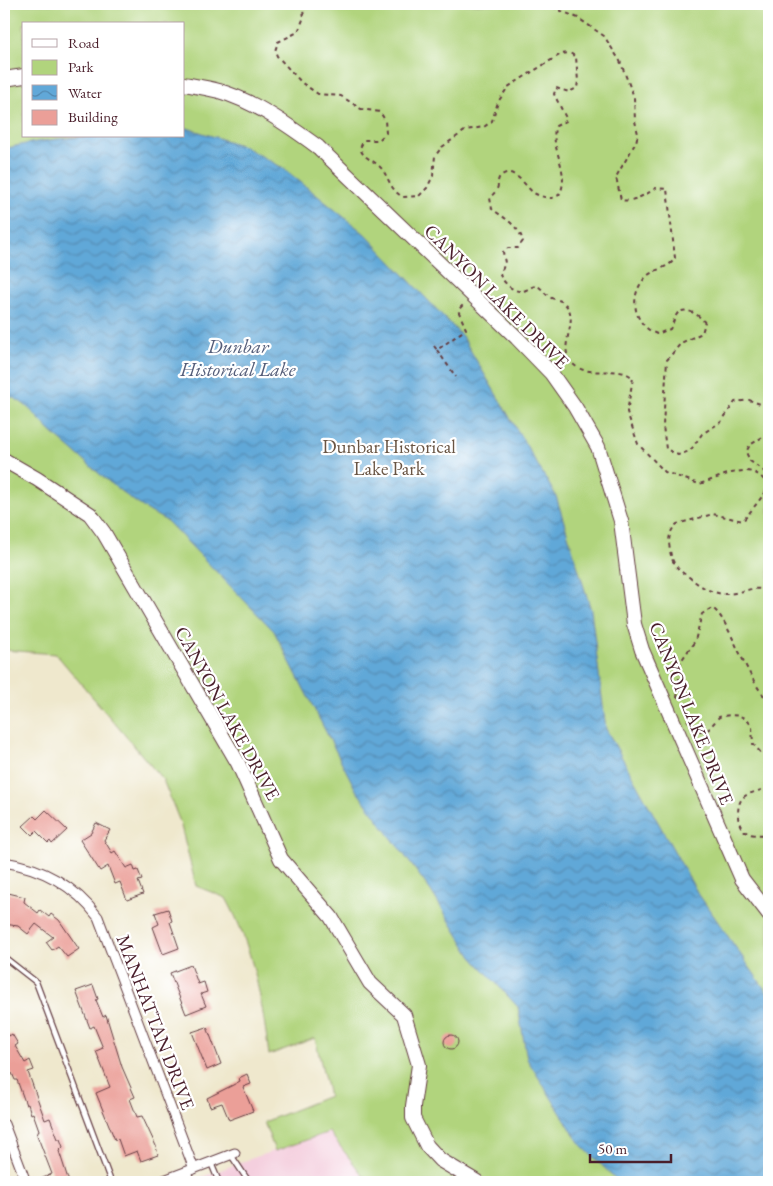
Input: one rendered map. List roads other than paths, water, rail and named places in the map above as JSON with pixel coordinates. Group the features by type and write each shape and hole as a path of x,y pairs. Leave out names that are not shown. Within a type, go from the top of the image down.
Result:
{"street":[{"path":"4,79 22,76"},
{"name":"CANYON LAKE DRIVE","path":"185,84 220,91 256,107 311,142 473,296 551,374 575,407 598,447 621,521 634,624 642,650 742,879 769,914"},
{"name":"CANYON LAKE DRIVE","path":"4,460 90,514 104,533 238,763 281,858 291,873 331,917 370,983 404,1014 419,1065 412,1106 414,1118 427,1146 440,1160 477,1182"},
{"name":"MANHATTAN DRIVE","path":"4,862 46,874 63,882 98,917 106,934 191,1170"},
{"path":"4,1124 26,1182"},
{"path":"159,1182 233,1154"}],"lane":[{"path":"4,957 36,982 112,1182"},
{"path":"233,1154 249,1182"},
{"path":"211,1162 218,1182"},
{"path":"191,1170 192,1182"}],"water":[{"name":"Dunbar Historical Lake","path":"185,127 243,146 283,168 365,234 462,336 556,496 591,610 606,729 697,892 769,995 769,1182 619,1182 580,1144 527,1059 518,1007 472,957 431,891 356,790 274,631 167,521 138,504 110,482 50,431 26,406 12,397 4,395 4,149 48,140 70,138 185,138"}],"park label":[{"name":"Dunbar Historical Lake Park","path":"389,457"}]}
